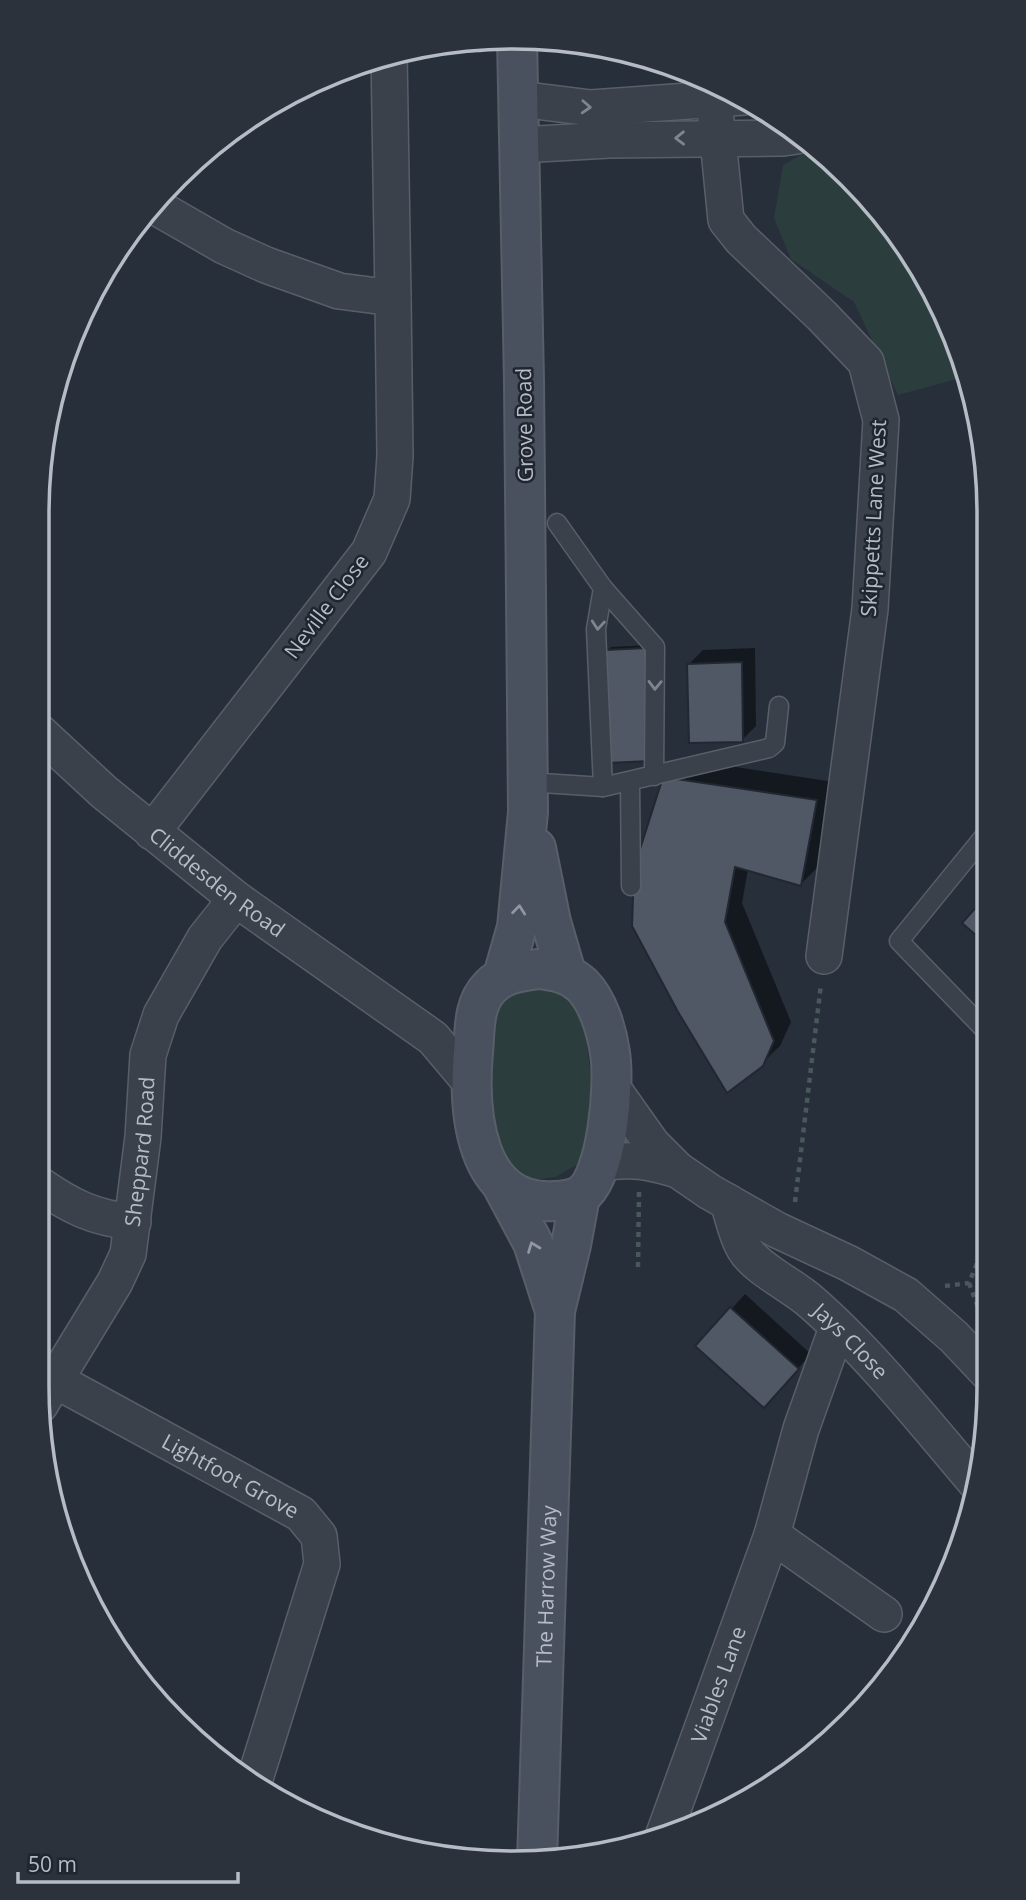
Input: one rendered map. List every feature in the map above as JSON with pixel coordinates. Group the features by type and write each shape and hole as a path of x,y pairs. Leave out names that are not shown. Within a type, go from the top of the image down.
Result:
{"street":[{"name":"Grove Road","path":"503,49 519,99 528,797 517,927 503,976"},
{"name":"Neville Close","path":"152,832 360,563 373,542 392,499 395,456 389,66"},
{"name":"Skippetts Lane West","path":"519,99 591,108 723,99"},
{"name":"Skippetts Lane West","path":"728,102 717,137 726,220 741,239 866,362 881,420 870,610 824,956"},
{"path":"520,145 717,137 785,138"},
{"path":"162,210 224,246 266,265 339,291 393,298"},
{"name":"Cliddesden Road","path":"49,741 104,793 236,899 433,1038 471,1083"},
{"name":"Grove Road","path":"528,797 551,922 566,973"},
{"name":"Sheppard Road","path":"49,1389 115,1282 128,1254 143,1137 144,1086 148,1055 161,1015 205,938 236,899"},
{"path":"538,968 566,973 583,986 598,1009 610,1054 611,1086 607,1136 601,1163 588,1188 580,1196 556,1201 533,1200 516,1194 501,1183 489,1169 479,1146 471,1083 476,1018 479,1004 488,989 503,976 538,968"},
{"name":"Cliddesden Road","path":"410,1020 440,1025 476,1018"},
{"path":"611,1086 652,1144 678,1170 728,1202 906,1295 977,1361"},
{"path":"601,1163 627,1159 648,1161 678,1170"},
{"name":"The Harrow Way","path":"501,1183 533,1243 555,1311"},
{"path":"49,1191 99,1217 133,1222"},
{"name":"The Harrow Way","path":"537,1850 555,1311 580,1196"},
{"name":"Jays Close","path":"728,1202 744,1248 755,1262 810,1301 838,1328 969,1474"},
{"name":"Viables Lane","path":"668,1824 772,1535 801,1429 838,1328"},
{"name":"Lightfoot Grove","path":"49,1393 300,1514 319,1536 322,1564 256,1774"},
{"path":"772,1535 884,1614"}],"lane":[{"path":"557,523 603,588 655,647 654,776"},
{"path":"603,588 596,629 603,788"},
{"path":"528,797 603,788 769,748 775,743 779,706"},
{"path":"631,782 631,886"},
{"path":"977,845 899,941 977,1022"}],"path":[{"path":"795,1202 824,956"},
{"path":"639,1267 640,1182"},
{"path":"977,1263 969,1283 977,1305"},
{"path":"937,1287 969,1283"}],"shaded area":[{"path":"805,153 862,207 899,255 915,281 942,335 957,379 898,395 854,302 791,259 774,218 783,165"},
{"path":"517,984 559,988 574,1000 585,1028 595,1110 583,1161 556,1177 534,1180 507,1164 493,1141 486,1014"}],"building":[{"path":"647,648 650,761 607,763 605,650"},
{"path":"742,662 743,742 689,743 687,664"},
{"path":"663,777 817,800 801,886 735,867 725,922 774,1041 763,1066 727,1093 678,1012 632,926 634,868"},
{"path":"977,906 977,936 962,923"},
{"path":"730,1307 799,1369 764,1408 695,1346"}]}
